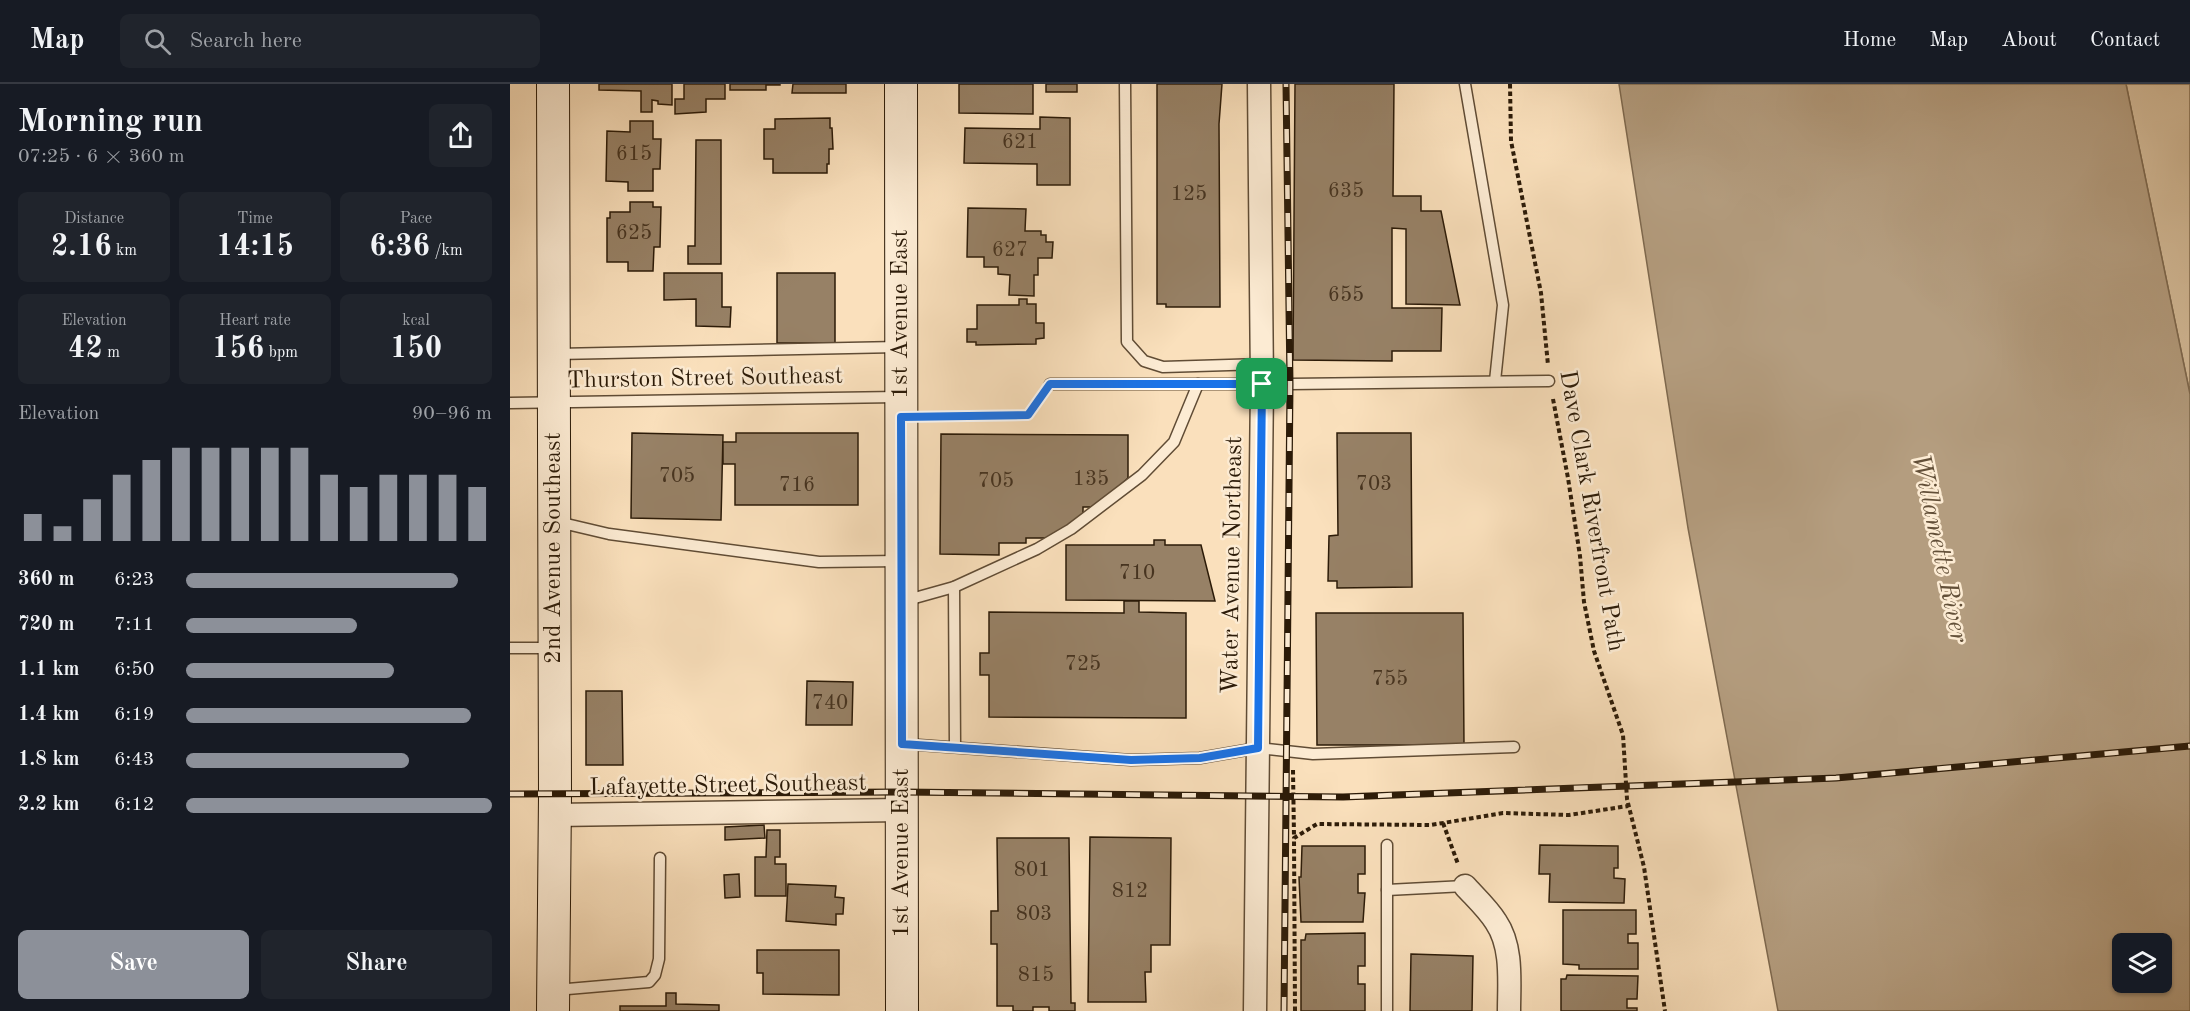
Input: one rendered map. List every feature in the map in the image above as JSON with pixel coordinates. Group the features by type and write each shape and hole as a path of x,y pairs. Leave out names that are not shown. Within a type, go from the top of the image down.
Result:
{"main road":[{"name":"2nd Avenue Southeast","path":"553,84 555,354 553,1000"},
{"name":"1st Avenue East","path":"901,84 902,1011"}],"street":[{"name":"Water Avenue Northeast","path":"1255,1011 1262,374 1259,84"},
{"name":"Lafayette Street Southeast","path":"555,815 901,810"},
{"path":"1465,885 1497,923 1506,947 1510,973 1509,1011"}],"lane":[{"path":"1125,84 1127,342 1144,361 1163,367 1262,374 1549,381"},
{"path":"1465,84 1503,305 1495,381"},
{"name":"Thurston Street Southeast","path":"555,354 901,347"},
{"path":"1050,384 1198,384 1262,374"},
{"path":"901,602 954,587 1037,549 1071,529 1142,475 1174,442 1198,384"},
{"name":"Thurston Street Southeast","path":"510,403 901,407"},
{"path":"554,521 609,534 819,562 901,561"},
{"path":"954,587 955,747"},
{"path":"510,648 555,648"},
{"path":"902,744 1131,760 1200,758 1258,748 1313,754 1514,747"},
{"path":"1387,845 1387,1011"},
{"path":"553,1000 649,982 655,975 659,959 660,858"},
{"path":"1387,891 1465,885"}],"path":[{"name":"Dave Clark Riverfront Path","path":"1510,84 1511,141 1541,293 1549,381 1568,478 1580,556 1584,602 1593,651 1623,735 1627,799 1644,867 1665,1011"},
{"path":"901,407 1028,415 1050,384"},
{"path":"1293,752 1294,838"},
{"path":"1443,823 1465,885"}],"shaded area":[{"path":"2126,84 2190,84 2190,394"}],"water":[{"name":"Willamette River","path":"1619,84 2126,84 2190,394 2190,1011 1778,1011 1688,528"}],"building":[{"path":"599,84 672,84 672,105 658,104 658,101 652,100 652,112 641,112 641,91 599,90"},
{"path":"684,84 725,84 725,99 706,99 706,112 675,114 675,99 684,99"},
{"path":"730,84 780,85 766,85 766,90 730,90"},
{"path":"793,84 846,84 846,93 792,93"},
{"path":"959,84 1033,84 1033,114 959,113"},
{"path":"1046,84 1077,84 1077,92 1046,92"},
{"path":"1157,84 1222,84 1219,124 1220,307 1166,307 1166,304 1157,304"},
{"path":"1295,84 1394,84 1393,196 1421,196 1421,211 1441,211 1460,305 1406,304 1406,229 1392,228 1392,308 1442,308 1441,351 1392,351 1392,361 1293,360"},
{"path":"1040,117 1070,118 1070,185 1037,185 1037,164 964,163 965,128 1040,129"},
{"path":"830,118 833,149 829,149 827,173 773,173 773,159 764,159 764,129 775,129 775,119"},
{"path":"630,121 653,121 653,139 661,139 660,169 653,169 653,191 628,191 628,182 606,181 607,131 630,132"},
{"path":"696,140 721,140 721,264 688,264 688,246 695,246"},
{"path":"630,202 653,202 653,207 661,207 660,247 654,247 653,271 628,271 628,262 607,262 607,218 610,218 610,212 630,212"},
{"path":"968,208 1026,209 1025,231 1041,231 1041,235 1046,235 1046,242 1053,242 1052,258 1038,258 1038,275 1034,275 1034,296 1009,295 1010,275 998,274 998,267 984,267 984,257 967,257"},
{"path":"664,273 722,273 722,307 731,307 730,327 696,326 696,299 664,300"},
{"path":"777,273 835,273 835,343 777,343"},
{"path":"1019,299 1027,299 1027,304 1036,304 1036,323 1044,323 1044,338 1036,339 1036,344 976,345 976,342 967,342 967,329 977,329 977,305 1019,305"},
{"path":"632,433 723,435 721,520 631,518"},
{"path":"736,433 858,433 858,505 735,505 735,464 723,464 723,442 736,442"},
{"path":"1337,433 1411,433 1412,587 1337,588 1337,581 1328,581 1329,536 1338,535"},
{"path":"941,434 1128,435 1128,478 1098,507 1083,507 1083,518 1049,538 1026,538 1026,543 999,543 999,555 940,554"},
{"path":"1154,540 1165,540 1165,545 1201,545 1215,601 1066,600 1066,545 1154,545"},
{"path":"1124,601 1139,601 1139,612 1186,613 1186,718 989,717 989,675 980,675 980,653 989,653 989,612 1124,613"},
{"path":"1316,613 1463,613 1464,745 1317,745"},
{"path":"807,681 853,682 852,725 806,725"},
{"path":"586,691 622,691 623,765 586,765"},
{"path":"764,825 765,838 725,840 725,827"},
{"path":"767,830 780,830 780,857 775,857 775,864 786,864 786,896 755,896 755,857 766,857"},
{"path":"1090,837 1171,838 1170,945 1151,945 1151,972 1145,972 1146,1002 1088,1002"},
{"path":"997,838 1069,838 1071,1003 1075,1003 1075,1011 1049,1011 1049,1007 1033,1007 1033,1011 1013,1011 1013,1006 997,1006 997,944 991,944 991,911 998,911"},
{"path":"1540,845 1618,846 1618,868 1614,868 1614,878 1625,879 1624,903 1549,902 1550,874 1539,874"},
{"path":"1302,846 1365,846 1365,874 1358,874 1358,893 1365,893 1363,922 1301,922 1299,877 1301,877"},
{"path":"739,874 740,897 725,898 724,875"},
{"path":"788,884 836,886 835,897 844,898 843,914 836,914 836,925 786,921"},
{"path":"1563,910 1636,910 1636,934 1628,934 1628,943 1638,943 1638,969 1579,969 1579,965 1563,964"},
{"path":"1365,933 1365,966 1358,966 1358,984 1365,984 1365,1011 1301,1011 1301,940 1305,940 1306,934"},
{"path":"757,950 839,950 839,995 763,994 763,973 757,973"},
{"path":"1411,954 1473,956 1472,1011 1410,1011"},
{"path":"1567,975 1638,976 1637,999 1627,999 1627,1008 1637,1008 1637,1011 1561,1011 1561,979 1566,979"},
{"path":"666,993 676,993 676,1004 719,1005 719,1011 620,1011 620,1006 666,1006"}],"railway":[{"path":"1284,1011 1290,384 1286,84"},
{"path":"510,794 901,792 1343,797 1836,778 2190,746"}],"route":[{"path":"1050,384 1262,384 1258,748 1200,758 1131,760 902,744 901,417 1028,415 1050,384"}]}
